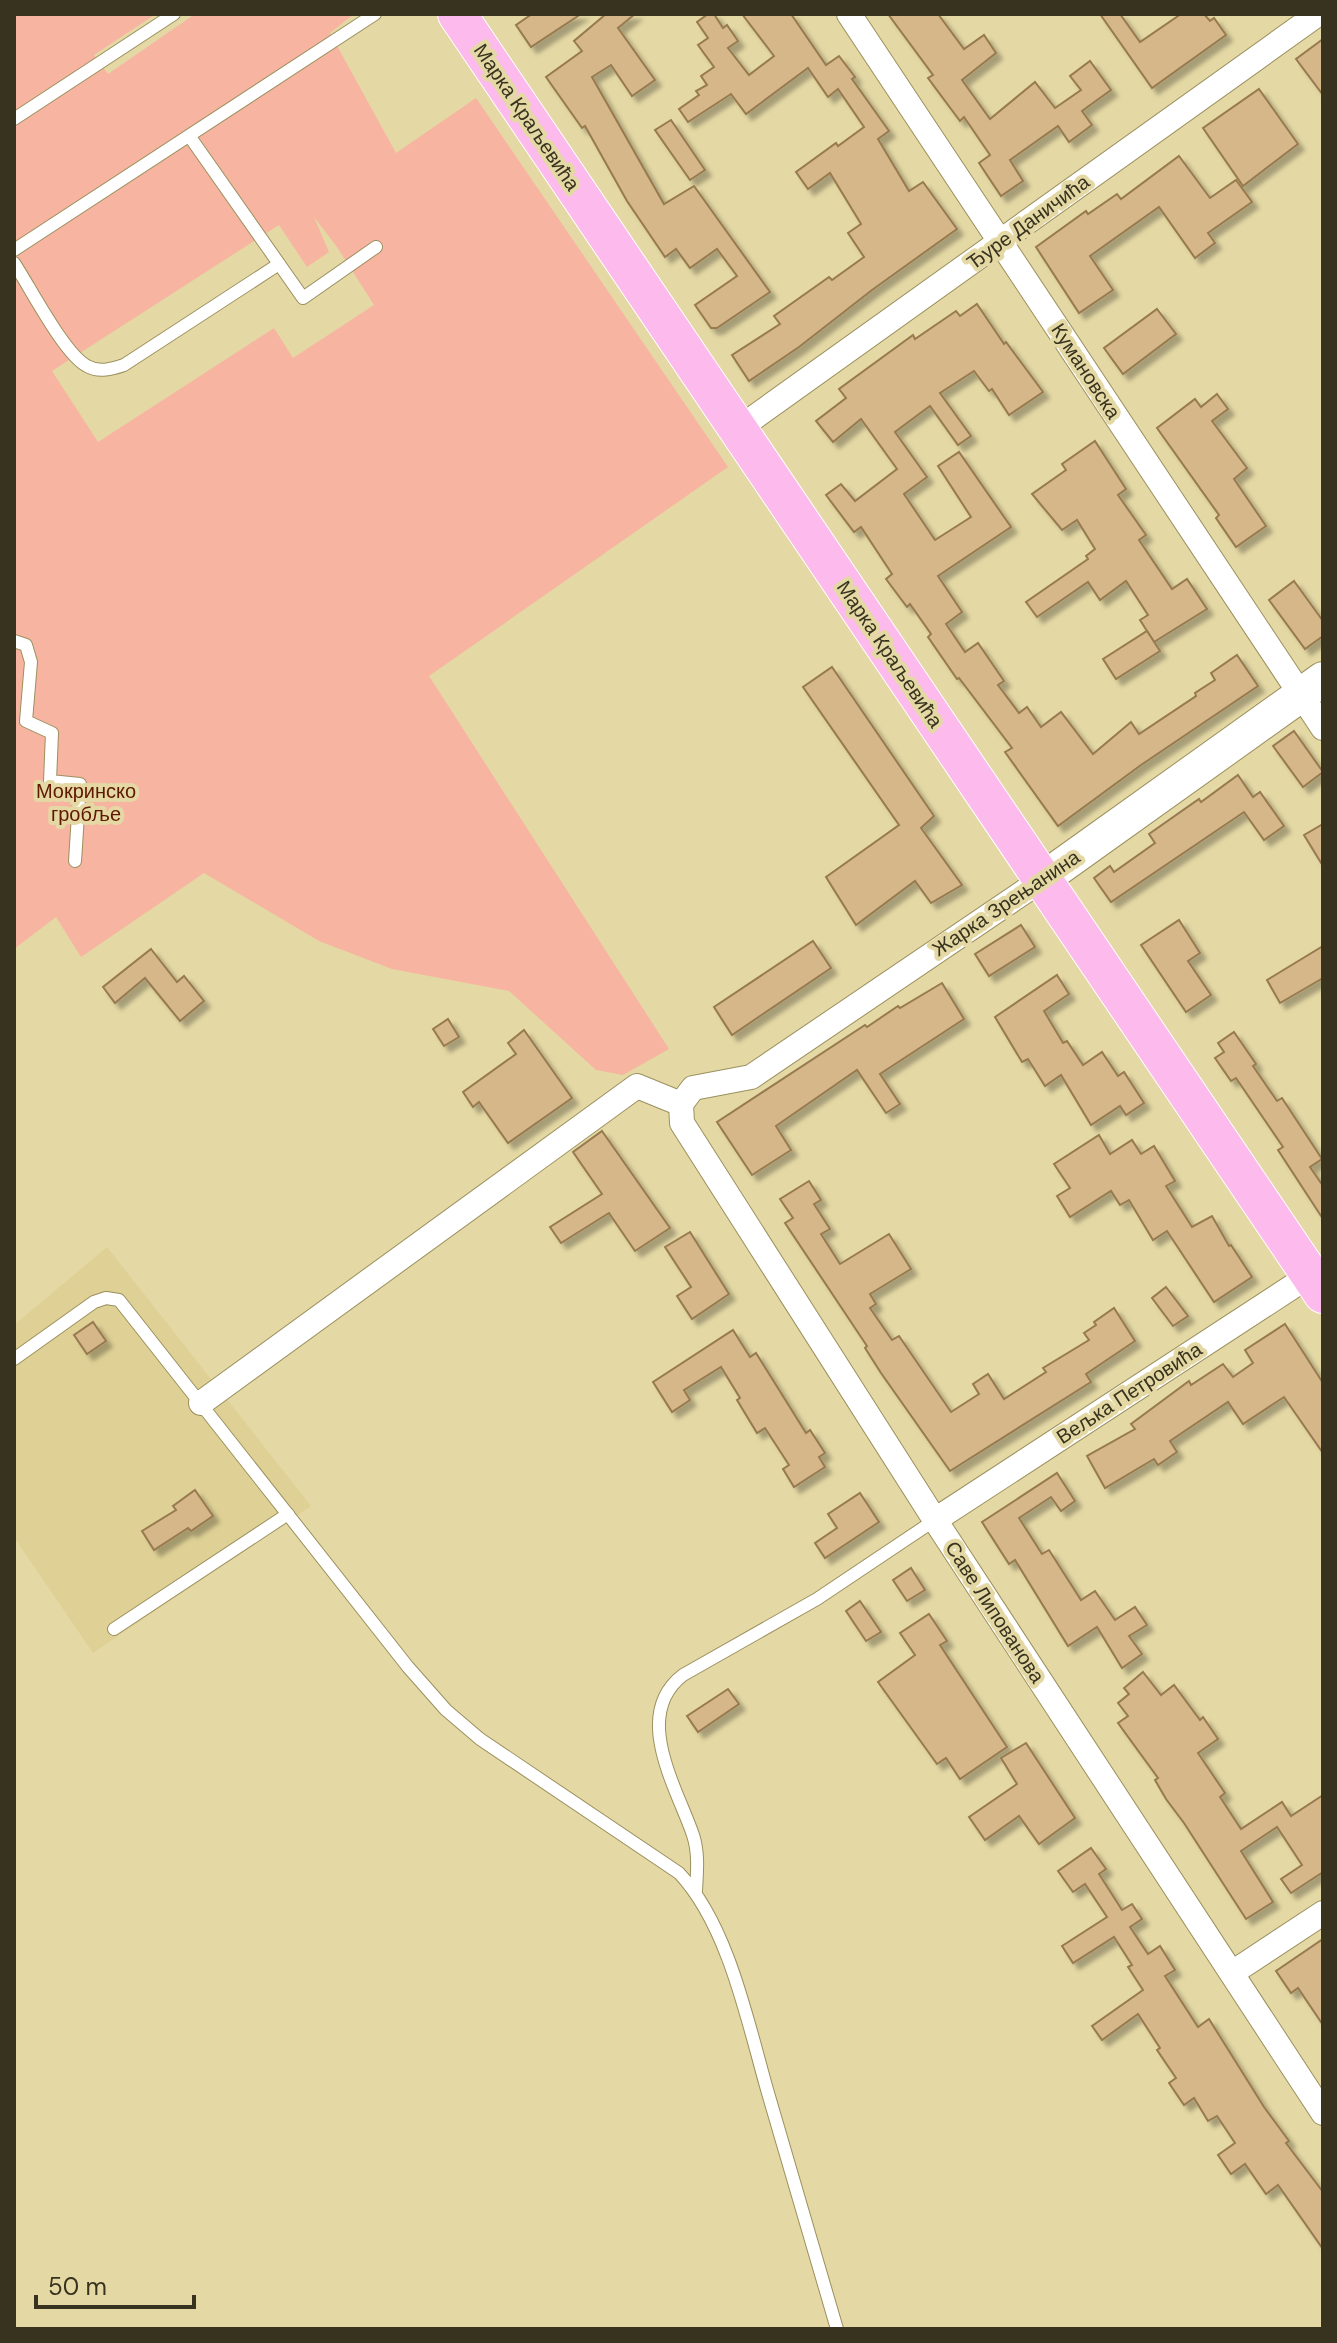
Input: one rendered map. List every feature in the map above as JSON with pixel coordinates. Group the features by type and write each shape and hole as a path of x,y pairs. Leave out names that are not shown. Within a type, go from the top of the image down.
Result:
{"main road":[{"name":"Марка Краљевића","path":"457,14 1043,879 1319,1279"}],"street":[{"name":"Кумановска","path":"849,14 1000,241 1312,687 1323,728"},
{"name":"Ђуре Даничића","path":"738,429 1318,14"},
{"name":"Жарка Зрењанина","path":"681,1104 693,1088 751,1077 1043,879 1312,687"},
{"path":"201,1403 637,1086 681,1104"},
{"name":"Саве Липованова","path":"681,1104 682,1123 935,1520 1323,2113"},
{"name":"Вељка Петровића","path":"935,1520 1319,1279"},
{"path":"1232,1973 1323,1913"}],"lane":[{"path":"14,119 174,14"},
{"path":"14,250 375,14"},
{"path":"190,137 303,298 376,247"},
{"path":"14,263 69,350 86,366 95,369 124,365 279,264"},
{"path":"14,641 26,645 31,662 26,721 52,733 50,781 80,784 75,861"},
{"path":"14,1359 94,1302 113,1298 119,1300 408,1667 446,1710 480,1739 679,1873 696,1891 711,1916 740,1997 837,2329"},
{"path":"114,1629 288,1514"},
{"path":"696,1891 696,1849 672,1784 661,1736 659,1715 664,1696 683,1675 805,1606 935,1520"}],"shaded area":[{"path":"107,1247 311,1506 93,1653 14,1537 14,1325"}],"green space":[{"name":"Мокринско гробље","path":"14,14 156,14 94,55 108,74 195,14 354,14 330,33 396,153 476,98 728,467 429,676 669,1049 623,1075 596,1070 509,991 392,969 319,941 204,873 81,957 56,917 14,949","holes":["314,217 374,305 293,358 274,328 98,442 52,371 279,225 307,267 329,252"]}],"building":[{"path":"532,14 581,14 531,47 516,25"},
{"path":"606,14 635,14 618,28 655,80 632,96 611,65 592,77 664,204 694,186 770,292 717,328 711,328 695,305 737,276 717,249 690,268 676,249 665,257 627,201 585,126 582,128 546,77 582,51 574,41"},
{"path":"708,14 714,14 723,28 727,25 738,41 728,48 749,75 774,56 742,14 791,14 826,65 839,56 855,77 852,79 889,131 878,139 909,191 923,182 957,229 749,381 732,355 780,324 774,316 829,277 832,280 864,257 848,233 861,224 830,173 808,189 796,172 864,127 838,89 828,97 808,68 746,114 731,94 688,122 679,109 699,95 696,91 707,85 701,76 714,67 698,45 708,38 697,22"},
{"path":"888,14 938,14 964,49 984,35 996,53 962,80 990,119 1035,82 1055,108 1081,90 1070,76 1090,61 1111,90 1082,111 1092,125 1069,142 1058,126 1010,160 1023,181 1001,196 979,163 990,155 964,117 960,121 928,78 933,75"},
{"path":"1100,14 1120,14 1140,42 1181,14 1204,14 1210,21 1214,18 1226,35 1152,88"},
{"path":"1323,39 1323,95 1296,59"},
{"path":"1259,89 1298,144 1243,186 1203,128"},
{"path":"671,120 705,170 690,180 655,130"},
{"path":"1179,156 1210,198 1236,180 1252,202 1208,233 1215,243 1195,258 1159,207 1090,256 1113,290 1079,313 1036,247 1086,211 1088,214 1117,194 1121,199"},
{"path":"977,304 1004,344 1006,342 1043,392 1009,415 992,389 989,391 974,371 940,393 971,436 958,445 930,406 895,432 927,477 904,494 935,540 971,517 938,466 959,452 1011,527 938,576 962,612 946,624 965,652 978,643 1004,681 998,685 1019,713 1027,707 1041,727 1061,712 1093,754 1131,722 1139,734 1196,696 1195,693 1215,680 1211,673 1237,655 1258,686 1058,826 1005,752 1012,748 957,679 910,604 907,607 886,579 892,574 861,527 854,532 826,495 841,484 855,501 897,469 861,419 833,442 816,421 846,398 839,389 913,335 915,339 956,311 960,316"},
{"path":"1157,309 1176,334 1123,374 1104,348"},
{"path":"1217,394 1228,409 1212,421 1247,468 1234,479 1266,526 1236,547 1216,518 1219,515 1157,428 1195,399 1201,407"},
{"path":"1095,441 1126,489 1118,495 1146,535 1139,540 1172,589 1187,579 1207,609 1154,642 1140,620 1148,615 1126,581 1100,600 1088,582 1037,617 1026,602 1088,559 1086,556 1095,549 1077,520 1062,530 1032,494 1066,470 1062,464"},
{"path":"1294,581 1323,621 1323,636 1305,649 1269,600"},
{"path":"1147,631 1160,651 1116,679 1103,659"},
{"path":"832,667 934,816 921,828 962,885 931,903 915,881 856,925 826,877 899,825 803,687"},
{"path":"1294,731 1323,772 1303,787 1273,746"},
{"path":"1238,775 1253,797 1260,792 1284,826 1264,840 1244,812 1111,902 1094,878 1110,866 1114,872 1155,843 1149,834"},
{"path":"1323,824 1323,866 1304,835"},
{"path":"1179,920 1200,953 1188,961 1211,995 1186,1012 1141,945"},
{"path":"1021,925 1035,947 989,976 975,954"},
{"path":"813,941 831,968 732,1035 714,1007"},
{"path":"1323,946 1323,978 1280,1003 1267,980"},
{"path":"151,949 177,982 184,976 204,1001 180,1021 145,978 115,1003 103,987"},
{"path":"1057,975 1069,994 1044,1011 1063,1043 1067,1041 1083,1065 1102,1052 1118,1076 1124,1072 1144,1103 1126,1115 1120,1106 1091,1125 1061,1075 1045,1086 1028,1059 1022,1062 995,1017"},
{"path":"942,983 964,1019 880,1074 900,1104 886,1113 857,1070 776,1126 791,1150 752,1175 717,1122 865,1025 867,1027 898,1006 900,1008"},
{"path":"448,1019 459,1037 444,1046 433,1029"},
{"path":"524,1030 572,1098 508,1143 479,1102 473,1107 463,1092 516,1054 508,1043"},
{"path":"1234,1032 1277,1101 1282,1098 1322,1159 1310,1167 1323,1186 1323,1219 1278,1150 1283,1147 1236,1078 1231,1081 1215,1058 1224,1052 1218,1043"},
{"path":"602,1131 670,1228 635,1251 609,1213 561,1243 550,1227 602,1194 573,1152"},
{"path":"1099,1135 1110,1154 1132,1140 1141,1154 1154,1146 1175,1181 1166,1186 1192,1227 1212,1216 1252,1277 1214,1302 1167,1231 1153,1240 1129,1200 1120,1205 1111,1191 1070,1217 1057,1196 1070,1188 1054,1164"},
{"path":"809,1181 821,1200 814,1204 830,1229 821,1234 840,1264 889,1234 911,1269 870,1294 876,1304 870,1308 892,1340 899,1336 951,1412 979,1394 973,1384 988,1374 1004,1399 1046,1372 1043,1368 1089,1340 1084,1333 1114,1308 1135,1341 1086,1374 1091,1382 950,1471 881,1373 865,1348 867,1346 785,1223 793,1218 780,1199"},
{"path":"690,1232 729,1294 692,1319 677,1296 691,1287 665,1247"},
{"path":"1166,1287 1188,1316 1173,1326 1152,1298"},
{"path":"93,1322 106,1341 87,1354 74,1335"},
{"path":"1285,1324 1323,1383 1323,1453 1284,1397 1243,1424 1228,1402 1170,1441 1177,1452 1158,1465 1154,1459 1105,1488 1087,1456 1135,1429 1131,1424 1189,1381 1191,1385 1223,1364 1233,1377 1253,1363 1245,1350"},
{"path":"733,1330 750,1357 756,1353 806,1433 810,1430 825,1453 819,1457 825,1467 794,1487 783,1469 789,1465 765,1428 757,1433 721,1367 684,1390 690,1400 672,1412 653,1382"},
{"path":"1057,1473 1075,1501 1061,1511 1051,1497 1019,1518 1042,1554 1049,1550 1081,1600 1095,1591 1115,1620 1135,1607 1147,1625 1129,1636 1142,1654 1122,1668 1097,1627 1068,1646 1015,1560 1009,1564 982,1522"},
{"path":"195,1490 213,1516 154,1550 142,1531 176,1510 173,1506"},
{"path":"860,1493 879,1522 825,1558 815,1543 837,1528 828,1514"},
{"path":"911,1568 925,1590 907,1601 893,1580"},
{"path":"860,1601 881,1632 866,1641 846,1611"},
{"path":"929,1614 947,1641 940,1645 1007,1747 960,1779 946,1758 937,1764 878,1682 915,1655 900,1633"},
{"path":"1143,1672 1161,1695 1174,1685 1218,1739 1198,1753 1225,1793 1220,1797 1241,1829 1282,1802 1291,1816 1323,1795 1323,1872 1291,1893 1281,1879 1302,1865 1277,1827 1241,1851 1273,1902 1246,1919 1166,1799 1155,1780 1158,1778 1118,1723 1128,1716 1118,1703 1129,1694 1124,1688"},
{"path":"728,1689 739,1704 698,1732 687,1716"},
{"path":"1026,1743 1075,1818 1039,1844 1019,1816 985,1840 969,1817 1017,1784 1001,1758"},
{"path":"1091,1848 1106,1869 1099,1874 1122,1910 1132,1904 1142,1919 1130,1927 1148,1954 1160,1946 1175,1970 1165,1976 1198,2027 1209,2019 1289,2141 1286,2143 1323,2192 1323,2249 1278,2185 1266,2194 1245,2164 1231,2174 1218,2155 1235,2143 1217,2116 1208,2121 1194,2098 1184,2105 1169,2083 1176,2078 1138,2014 1102,2040 1092,2026 1143,1990 1114,1937 1073,1963 1062,1946 1107,1917 1085,1884 1073,1892 1058,1871"},
{"path":"1323,1939 1323,2025 1298,1988 1291,1993 1276,1971"}]}
